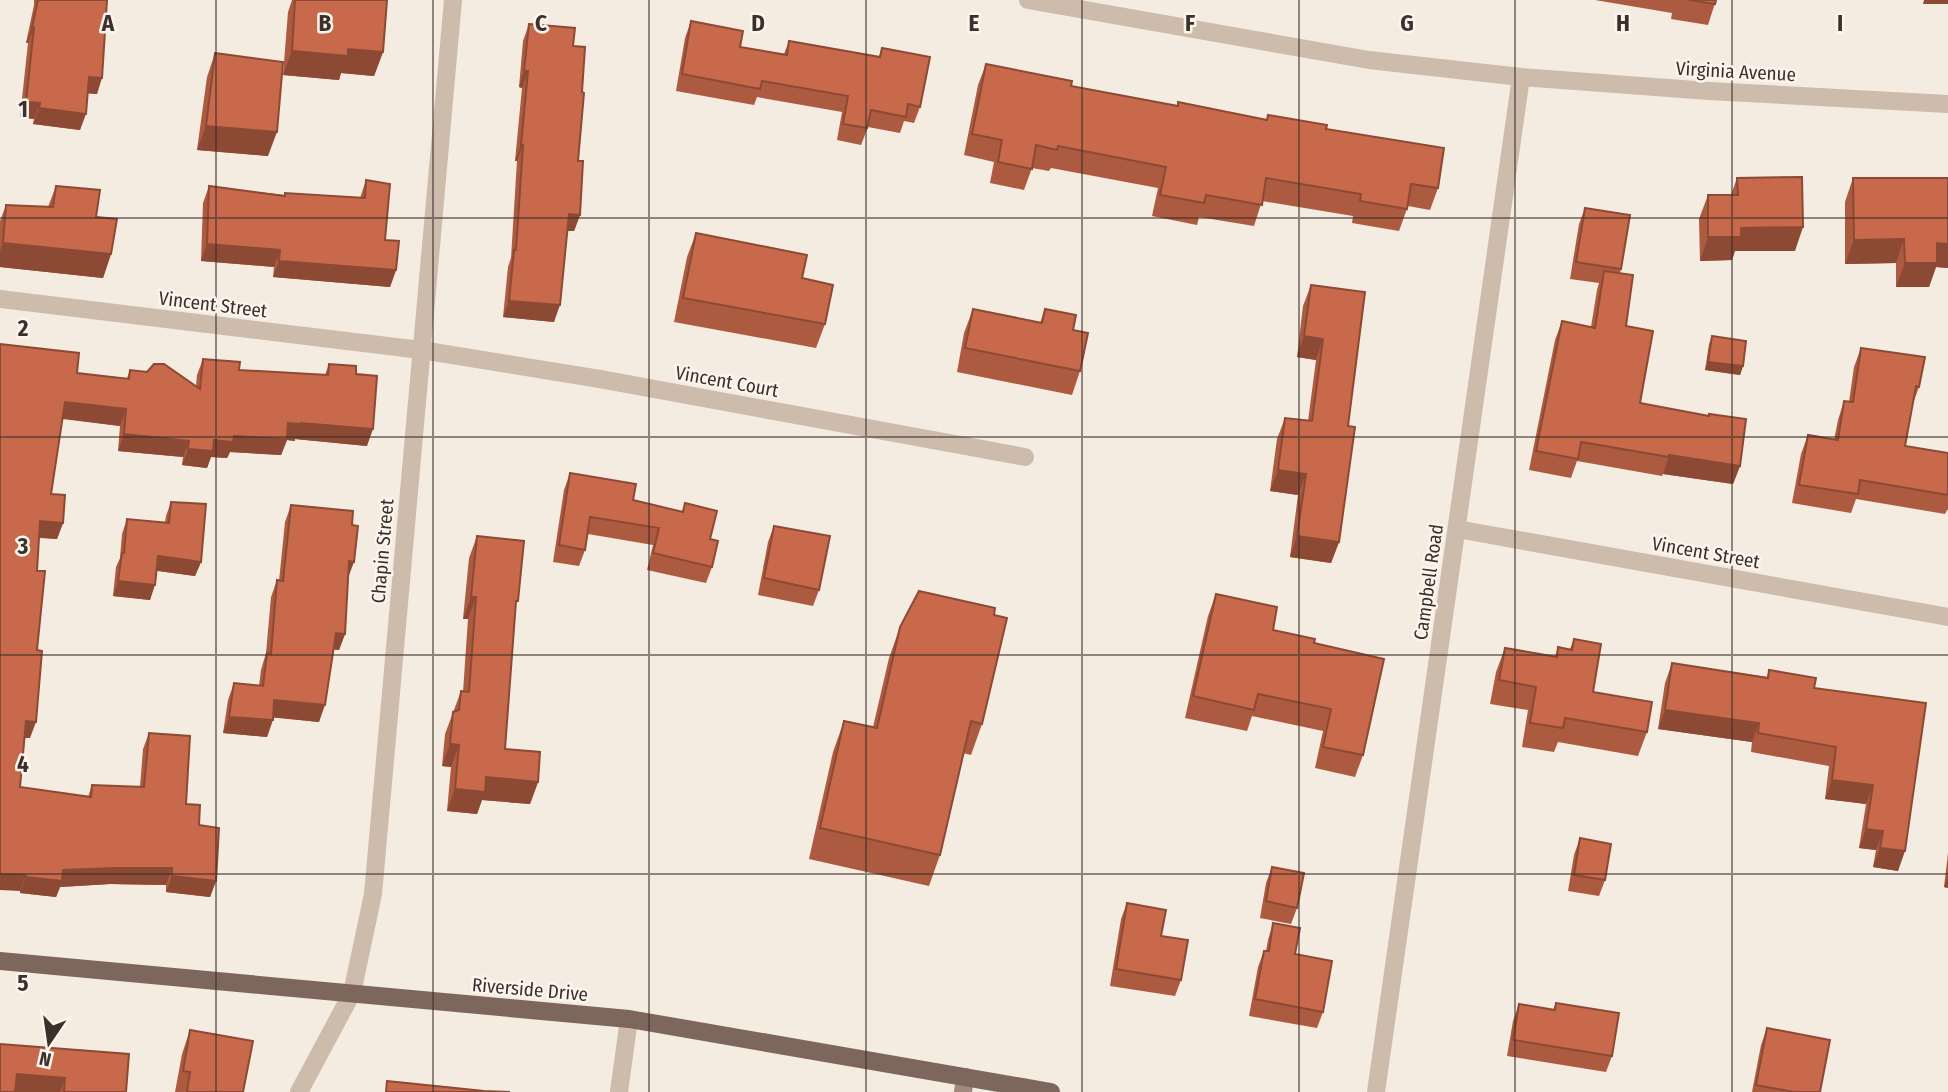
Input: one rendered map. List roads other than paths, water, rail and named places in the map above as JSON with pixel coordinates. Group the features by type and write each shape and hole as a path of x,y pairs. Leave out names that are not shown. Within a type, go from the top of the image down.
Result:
{"main road":[{"name":"Riverside Drive","path":"0,961 629,1019 964,1084 1051,1092"}],"street":[{"name":"Chapin Street","path":"299,1092 352,993 373,894 453,0"},
{"name":"Virginia Avenue","path":"1028,0 1369,60 1521,77 1709,91 1948,104"},
{"name":"Campbell Road","path":"1376,1092 1521,77"},
{"name":"Vincent Street","path":"0,299 421,351"},
{"name":"Vincent Court","path":"421,351 600,379 1025,457"},
{"name":"Vincent Street","path":"1457,529 1948,617"},
{"path":"619,1092 629,1019"}]}
